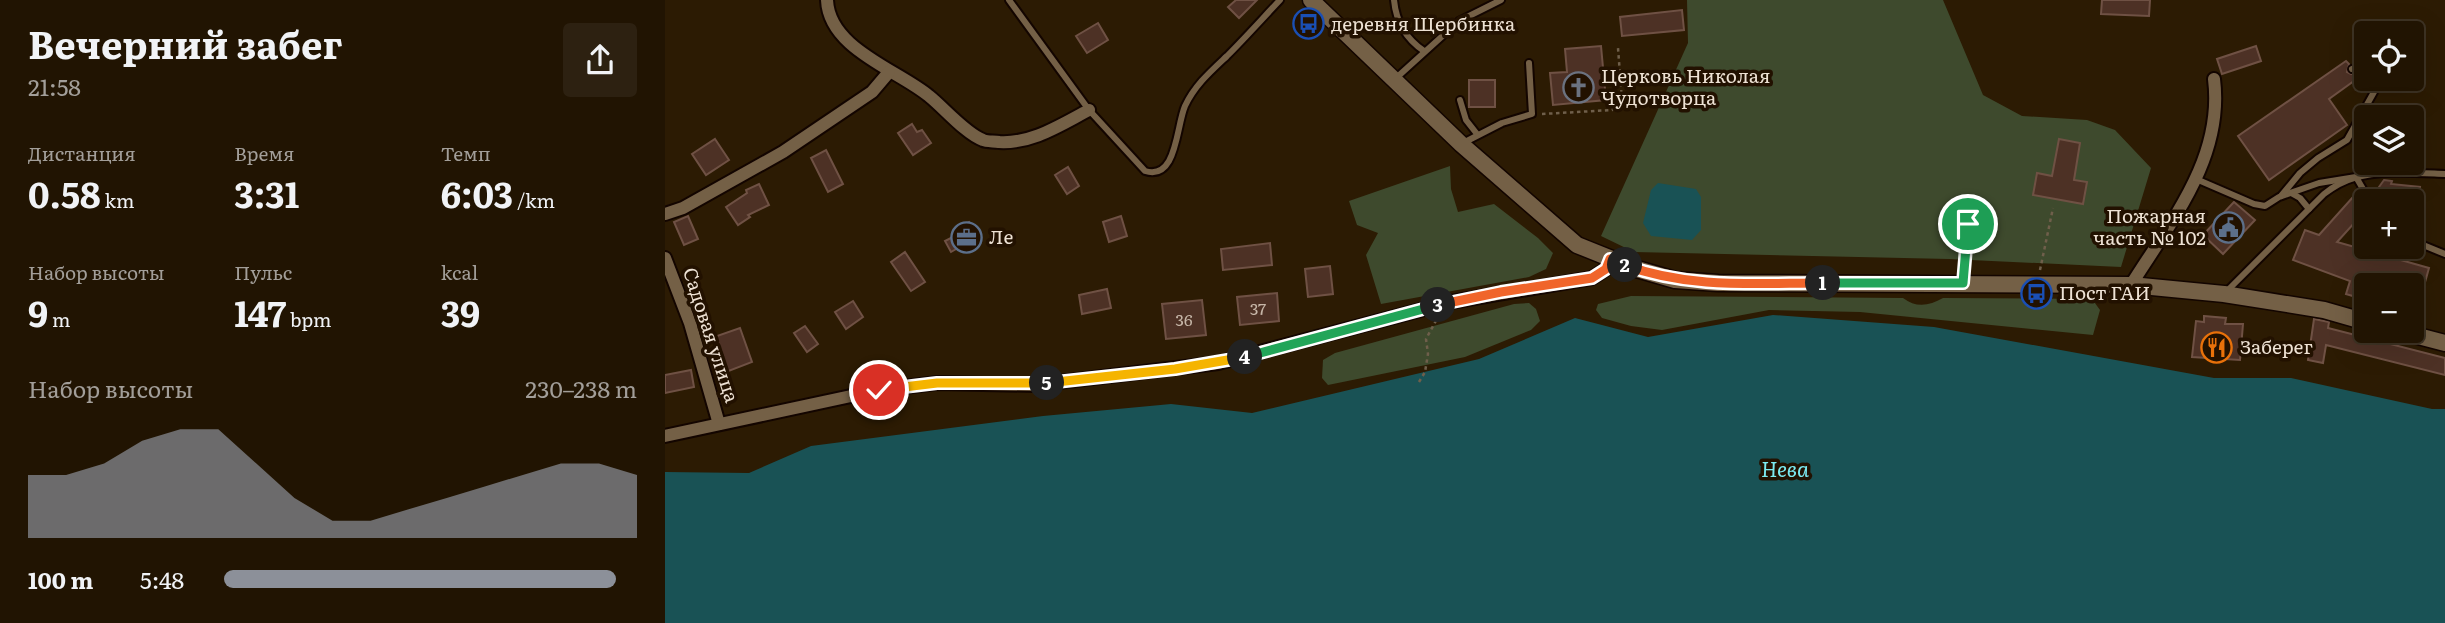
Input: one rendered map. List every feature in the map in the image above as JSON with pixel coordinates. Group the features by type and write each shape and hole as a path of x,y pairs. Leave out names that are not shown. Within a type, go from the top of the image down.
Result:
{"street":[{"path":"827,0 827,9 838,30 889,72 927,94 983,141 1013,143 1044,134 1089,110"},
{"path":"1311,0 1461,144 1577,245 1675,280 1718,283 2131,285 2224,293 2324,310 2354,319"},
{"path":"665,214 683,208 783,152 872,92 889,72"},
{"path":"2131,285 2196,178 2209,149 2217,102 2214,79"},
{"name":"Садовая улица","path":"665,258 690,323 719,424"},
{"path":"665,436 913,385 1035,385 1218,363 1442,304 1592,278 1606,269 1610,259"},
{"path":"2424,338 2445,343"}],"lane":[{"path":"1009,0 1089,110 1145,171 1154,174 1163,171 1169,162 1184,109 1193,92 1207,74 1280,0"},
{"path":"1394,0 1395,16 1400,25 1424,51"},
{"path":"1394,80 1459,21 1487,3 1500,0"},
{"path":"1461,144 1502,123 1532,114 1529,62"},
{"path":"2279,197 2300,173 2347,140 2374,91"},
{"path":"1460,100 1466,120 1477,134"},
{"path":"2196,178 2265,206 2279,197 2319,183 2378,174 2445,174"},
{"path":"2355,177 2362,189"},
{"path":"2224,293 2324,194 2355,177"},
{"path":"2291,193 2300,198 2309,209"},
{"path":"1963,283 1968,224"},
{"path":"2424,245 2445,254"}],"path":[{"path":"1532,114 1612,110 1622,101 1618,48"},
{"path":"2039,284 2041,256 2053,208"},
{"path":"1419,382 1425,372 1428,354 1426,339 1442,304"}],"green space":[{"path":"1687,0 1943,0 1983,95 2022,116 2087,120 2115,130 2151,168 2121,267 1949,259 1634,252 1601,236 1688,43"},
{"path":"1450,166 1451,189 1458,212 1494,204 1553,253 1546,269 1529,277 1381,304 1366,255 1378,233 1357,225 1349,201"},
{"path":"1631,296 1903,298 1923,305 1943,298 2092,299 2100,310 2093,335 1860,312 1769,310 1662,330 1631,326 1602,318 1596,310 1598,304"},
{"path":"1529,303 1536,309 1540,321 1531,330 1465,357 1328,385 1322,378 1323,360 1335,353 1514,304"}],"water":[{"path":"1658,183 1696,189 1701,197 1701,230 1692,240 1651,236 1643,223 1651,190"},
{"name":"Нева","path":"1773,315 1934,327 2214,378 2291,378 2432,409 2445,409 2445,623 665,623 665,472 749,473 811,446 1043,416 1171,404 1252,413 1479,359 1575,318 1648,337"}],"building":[{"path":"1236,0 1257,0 1239,18 1228,7"},
{"path":"2102,0 2150,0 2149,16 2101,14"},
{"path":"1682,10 1684,30 1622,36 1620,17"},
{"path":"1098,23 1108,40 1087,53 1076,36"},
{"name":"Церковь Николая Чудотворца","path":"1601,46 1606,100 1553,105 1550,73 1567,72 1565,49"},
{"path":"2256,46 2261,61 2222,74 2217,59"},
{"path":"2346,61 2349,64 2347,72 2354,74 2354,81 2329,99 2347,125 2269,180 2238,136"},
{"path":"1469,80 1495,80 1495,107 1469,107"},
{"path":"912,124 917,132 922,130 931,143 913,155 898,133"},
{"path":"715,139 729,160 706,175 692,154"},
{"path":"2059,139 2080,143 2074,180 2087,182 2083,204 2033,195 2037,173 2052,176"},
{"path":"826,150 843,184 828,192 811,158"},
{"path":"1068,167 1079,186 1067,194 1055,175"},
{"path":"2384,180 2392,181 2391,184 2420,187 2420,189 2378,189"},
{"path":"759,184 769,205 748,215 750,217 738,225 726,207 747,193 746,190"},
{"path":"2353,197 2354,223 2337,242 2354,247 2354,259 2397,259 2429,268 2424,286 2424,273 2354,273 2354,296 2346,294 2350,281 2293,260 2305,230 2319,235"},
{"name":"Пожарная часть № 102","path":"2234,202 2255,220 2223,254 2203,235"},
{"path":"688,216 698,239 684,245 674,222"},
{"path":"1121,216 1127,236 1109,242 1103,222"},
{"path":"969,222 980,243 968,249 965,244 951,252 945,241 961,233 958,228"},
{"path":"1270,243 1272,265 1223,270 1221,249"},
{"path":"905,252 925,282 911,291 891,262"},
{"path":"1330,266 1333,294 1308,297 1305,269"},
{"path":"1107,289 1111,308 1082,314 1079,295"},
{"path":"1277,293 1279,321 1240,325 1237,297"},
{"path":"1202,300 1206,335 1166,339 1162,304"},
{"path":"853,301 863,317 846,329 835,312"},
{"name":"Заберег","path":"2204,316 2226,318 2225,324 2243,324 2240,360 2192,357 2196,321 2204,322"},
{"path":"2314,319 2329,322 2328,328 2354,335 2354,343 2386,343 2445,358 2445,375 2326,345 2323,363 2308,360"},
{"path":"805,326 818,344 807,352 794,333"},
{"path":"740,328 752,362 726,372 714,337"},
{"path":"691,370 694,387 665,393 665,375"}],"place":[{"name":"деревня Щербинка","path":"1308,24"},
{"name":"Церковь Николая Чудотворца","path":"1578,87"},
{"name":"Пожарная часть № 102","path":"2229,227"},
{"name":"Ле","path":"966,237"},
{"name":"Пост ГАИ","path":"2036,293"},
{"name":"Заберег","path":"2217,347"}],"route":[{"path":"879,390 937,383 1035,385 1218,363 1451,302 1592,278 1606,269 1610,259 1675,280 1718,283 1963,283 1968,224"}]}
